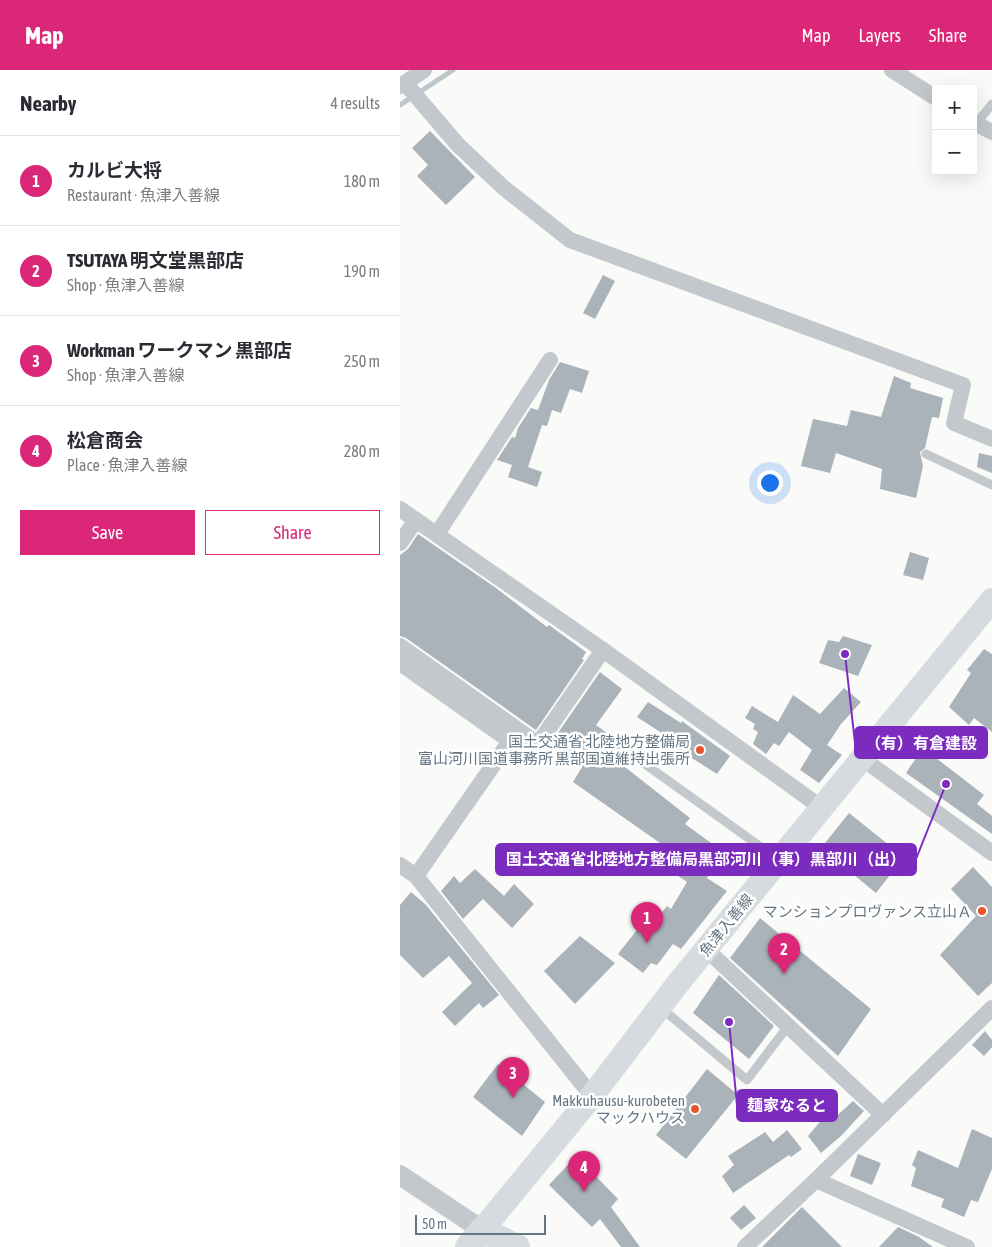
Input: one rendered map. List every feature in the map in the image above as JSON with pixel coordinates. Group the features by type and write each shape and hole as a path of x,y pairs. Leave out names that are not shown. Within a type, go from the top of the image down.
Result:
{"main road":[{"name":"魚津入善線","path":"475,1238 592,1096 706,949 992,600"},
{"path":"475,1238 517,1247"}],"street":[{"path":"424,70 403,85 465,151 504,188 570,240 963,384 954,423 992,439"},
{"path":"892,70 932,95"},
{"path":"977,124 992,132"},
{"path":"437,534 550,360"},
{"path":"400,509 603,650 822,808"},
{"path":"400,543 416,520"},
{"path":"400,646 538,744 603,650"},
{"path":"400,663 510,741 416,876"},
{"path":"863,759 992,852"},
{"path":"400,865 416,876 592,1096"},
{"path":"706,949 883,1115"},
{"path":"745,1247 992,1008"},
{"path":"400,1175 475,1238"},
{"path":"816,1180 967,1247"}],"lane":[{"path":"977,121 992,104"},
{"path":"926,454 992,485"},
{"path":"610,739 779,860"},
{"path":"660,1007 748,1080 788,1026"}],"building":[{"path":"430,131 475,177 446,205 417,176 428,165 412,148"},
{"path":"603,275 615,281 595,319 583,313"},
{"path":"560,362 589,371 582,393 570,389 561,413 552,410 547,426 542,425 528,467 542,472 537,487 508,477 512,465 497,460 512,437 515,438 518,428 531,408 538,410 549,380"},
{"path":"894,376 911,383 910,388 943,398 939,418 932,417 925,448 920,452 923,466 916,498 880,489 882,469 836,453 830,473 801,466 813,419 847,426 851,410 881,417"},
{"path":"979,453 992,456 992,473 977,467"},
{"path":"418,534 496,588 547,627 549,625 586,652 582,659 584,660 536,730 406,638 400,636 400,555 408,549"},
{"path":"910,552 929,558 923,580 903,575"},
{"path":"843,636 872,645 858,676 819,663 828,640 839,642"},
{"path":"984,649 992,654 992,732 974,718 969,725 949,707 971,673 967,670"},
{"path":"600,672 622,689 596,725 607,733 598,746 690,818 685,824 722,851 707,878 727,891 681,949 673,944 657,965 651,963 643,973 618,954 640,926 647,931 667,906 671,909 687,882 678,876 687,862 573,782 582,767 551,743"},
{"path":"844,688 861,702 841,724 827,745 842,755 819,783 800,770 812,750 789,732 779,746 774,743 766,754 753,744 758,732 753,729 755,724 745,718 752,706 778,722 793,695 820,714"},
{"name":"国土交通省 北陸地方整備局 富山河川国道事務所 黒部国道維持出張所","path":"648,702 681,723 682,721 730,756 717,774 668,743 671,739 637,717"},
{"path":"923,748 984,795 977,804 992,816 992,834 906,773"},
{"path":"849,813 904,857 876,893 821,848"},
{"path":"973,867 992,887 992,983 978,996 940,955 976,916 951,889"},
{"path":"475,869 504,896 514,884 534,904 512,928 483,899 463,919 441,891 454,876 460,883"},
{"path":"411,892 426,905 499,995 483,1008 479,1003 455,1026 442,1012 472,983 449,956 423,978 400,955 400,905"},
{"path":"760,918 871,1009 838,1056 730,958"},
{"path":"580,936 615,963 575,1004 544,971"},
{"path":"719,975 774,1026 749,1059 693,1013"},
{"path":"985,1031 992,1040 992,1047 984,1056 972,1045"},
{"path":"498,1064 545,1102 522,1136 473,1097"},
{"path":"707,1069 738,1095 686,1159 656,1135"},
{"path":"853,1101 864,1111 842,1135 821,1153 808,1136 825,1116 830,1122"},
{"path":"972,1129 992,1138 992,1169 978,1202 971,1200 964,1217 941,1207 944,1199 911,1186 916,1168 912,1165 918,1150 958,1168"},
{"path":"787,1130 802,1149 791,1157 789,1155 733,1193 722,1176 734,1165 728,1156 765,1132 773,1142"},
{"path":"858,1154 881,1163 872,1185 850,1176"},
{"path":"576,1156 618,1199 611,1207 640,1247 621,1247 600,1219 592,1227 549,1185"},
{"path":"744,1205 756,1218 741,1230 730,1218"},
{"path":"802,1207 842,1247 762,1247"},
{"path":"898,1227 919,1237 933,1247 879,1247"}],"waterway":[{"path":"400,105 453,70"}],"place":[{"name":"（有）有倉建設","path":"845,654"},
{"name":"国土交通省 北陸地方整備局 富山河川国道事務所 黒部国道維持出張所","path":"700,750"},
{"name":"国土交通省北陸地方整備局黒部河川（事）黒部川（出）","path":"946,784"},
{"name":"マンションプロヴァンス立山Ａ","path":"982,911"},
{"name":"カルビ大将","path":"647,943"},
{"name":"TSUTAYA 明文堂黒部店","path":"784,974"},
{"name":"麺家なると","path":"729,1022"},
{"name":"Workman ワークマン 黒部店","path":"513,1098"},
{"name":"Makkuhausu-kurobeten マックハウス","path":"695,1109"},
{"name":"松倉商会","path":"584,1192"}]}
